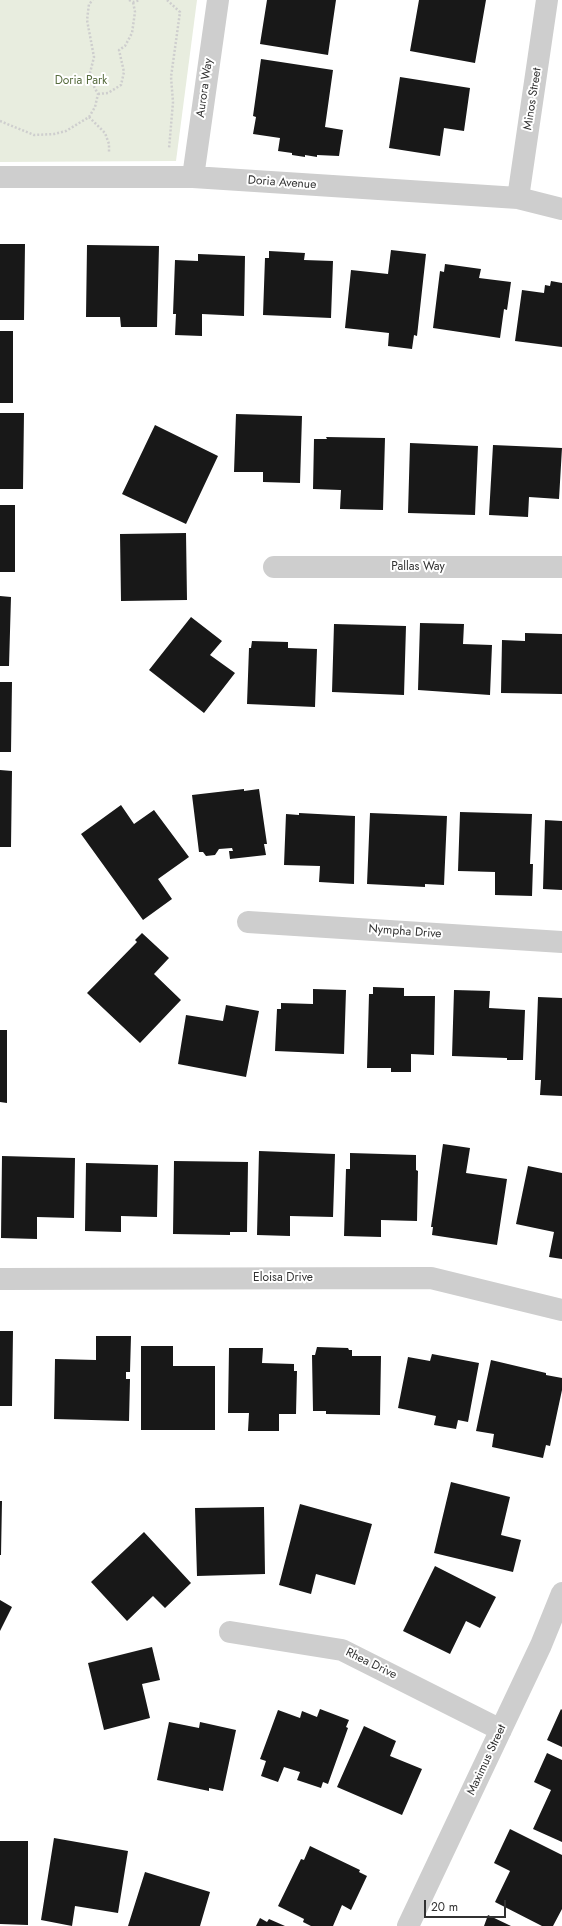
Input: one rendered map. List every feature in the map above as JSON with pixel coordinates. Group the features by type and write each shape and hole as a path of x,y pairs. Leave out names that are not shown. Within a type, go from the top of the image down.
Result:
{"street":[{"name":"Aurora Way","path":"193,177 218,0"},
{"name":"Minos Street","path":"518,198 547,0"},
{"name":"Doria Avenue","path":"0,177 193,177 518,198 562,209"},
{"name":"Pallas Way","path":"274,567 562,567"},
{"name":"Nympha Drive","path":"248,922 562,942"},
{"name":"Eloisa Drive","path":"0,1279 431,1278 562,1310"},
{"name":"Maximus Street","path":"408,1926 541,1645 562,1592"},
{"name":"Rhea Drive","path":"230,1632 342,1650 501,1730"}],"path":[{"path":"0,121 34,135 54,134 66,131 89,117 95,107 98,94 89,76 94,57 87,20 89,4 93,0"},
{"path":"129,0 133,2 140,0"},
{"path":"167,0 171,2 180,12 171,77 173,102 169,151"},
{"path":"98,94 108,93 122,85 124,72 119,50 125,46 132,33 135,12 133,2"},
{"path":"89,117 105,133 109,144 110,158"}],"green space":[{"name":"Doria Park","path":"0,0 197,0 176,161 0,162"}],"building":[{"path":"267,0 336,0 328,55 260,44"},
{"path":"419,0 486,0 475,63 410,51"},
{"path":"261,59 333,70 325,127 343,130 339,156 317,155 317,157 305,155 305,157 292,155 292,153 278,151 280,138 253,134 256,117 253,116"},
{"path":"400,77 470,88 464,131 444,128 440,156 389,148"},
{"path":"0,244 25,244 24,320 0,320"},
{"path":"87,245 159,246 157,327 121,327 120,317 86,317"},
{"path":"391,250 426,254 417,336 414,335 412,349 388,346 389,333 345,328 351,270 388,274"},
{"path":"269,251 305,253 304,260 333,261 331,318 263,315 265,258 269,258"},
{"path":"198,254 245,256 244,316 202,314 202,336 175,335 176,314 173,314 175,260 198,261"},
{"path":"445,264 481,269 479,278 511,282 507,310 504,309 500,338 433,328 440,271 444,272"},
{"path":"551,281 562,283 562,347 515,341 522,290 544,293 545,285 550,286"},
{"path":"0,331 13,331 13,403 0,403"},
{"path":"0,413 24,413 23,489 0,489"},
{"path":"236,414 302,416 300,483 263,482 263,472 234,472"},
{"path":"155,425 218,456 186,524 122,494"},
{"path":"326,437 385,438 383,510 340,509 341,490 313,489 314,439 327,439"},
{"path":"410,443 478,446 475,515 408,513"},
{"path":"493,445 562,448 559,499 529,497 528,517 489,515"},
{"path":"0,505 15,505 15,572 0,572"},
{"path":"186,533 187,600 121,601 120,534"},
{"path":"0,596 11,597 9,666 0,666"},
{"path":"191,617 222,641 210,655 235,673 204,713 149,670"},
{"path":"420,623 464,624 463,644 492,645 490,695 418,690"},
{"path":"334,624 406,626 404,695 332,692"},
{"path":"525,633 562,634 562,694 501,693 502,640 525,641"},
{"path":"252,641 288,642 288,648 317,649 315,707 247,704 249,648 251,648"},
{"path":"0,682 12,682 11,752 0,752"},
{"path":"0,770 12,771 11,847 0,847"},
{"path":"244,789 244,791 259,789 267,844 264,844 266,855 230,859 229,851 233,851 232,848 219,849 215,855 206,856 203,852 199,852 192,795"},
{"path":"121,805 134,824 154,810 189,857 158,879 172,899 143,920 81,834"},
{"path":"460,812 532,814 530,864 533,864 532,896 495,895 495,872 458,871"},
{"path":"299,813 355,816 354,884 319,882 320,866 284,865 286,814 299,815"},
{"path":"370,813 447,816 444,885 425,884 425,887 367,884"},
{"path":"545,820 562,821 562,890 543,889"},
{"path":"142,933 169,958 154,974 181,1000 140,1043 87,993 137,942 135,940"},
{"path":"373,987 404,988 404,996 435,996 434,1055 411,1054 411,1072 391,1072 391,1068 367,1068 369,994 373,994"},
{"path":"313,989 346,990 344,1054 275,1051 277,1009 281,1009 281,1003 313,1004"},
{"path":"454,990 490,991 489,1008 525,1010 523,1060 452,1056"},
{"path":"538,997 562,998 562,1096 540,1095 541,1080 535,1080"},
{"path":"226,1005 259,1011 246,1077 178,1064 186,1015 223,1021"},
{"path":"0,1030 7,1030 7,1103 0,1102"},
{"path":"443,1144 470,1148 466,1173 507,1179 497,1245 432,1235 433,1227 431,1227"},
{"path":"259,1151 335,1154 333,1217 290,1216 290,1236 257,1235"},
{"path":"350,1153 416,1155 416,1170 418,1171 417,1221 381,1220 381,1237 344,1236 346,1169 350,1169"},
{"path":"2,1156 75,1158 74,1218 37,1217 37,1239 1,1238"},
{"path":"174,1161 248,1162 247,1232 230,1232 230,1235 173,1234"},
{"path":"86,1163 158,1165 157,1217 121,1216 121,1232 85,1231"},
{"path":"528,1166 562,1173 562,1259 549,1257 554,1232 516,1224"},
{"path":"0,1331 13,1331 12,1406 0,1406"},
{"path":"96,1336 131,1336 130,1372 126,1372 126,1379 130,1379 129,1421 54,1419 55,1359 96,1360"},
{"path":"141,1346 173,1346 173,1366 215,1366 215,1430 141,1430"},
{"path":"317,1347 348,1348 349,1350 352,1350 352,1356 381,1356 380,1415 326,1414 326,1411 313,1411 312,1355 315,1355"},
{"path":"229,1348 263,1348 262,1363 294,1364 294,1371 297,1371 296,1414 279,1414 279,1431 248,1431 249,1413 228,1413"},
{"path":"432,1354 479,1363 468,1422 458,1420 456,1429 434,1425 436,1416 398,1408 408,1357 430,1361"},
{"path":"491,1360 562,1378 562,1390 550,1446 546,1445 543,1458 492,1447 494,1434 476,1431"},
{"path":"451,1482 510,1497 501,1535 521,1540 513,1572 434,1553"},
{"path":"0,1501 2,1501 1,1555 0,1555"},
{"path":"300,1504 372,1524 355,1585 316,1574 311,1594 279,1585"},
{"path":"264,1507 265,1574 197,1576 195,1508"},
{"path":"144,1532 191,1583 165,1608 153,1596 127,1621 91,1582"},
{"path":"435,1566 496,1597 480,1628 466,1621 450,1654 403,1631"},
{"path":"0,1600 12,1607 0,1631"},
{"path":"152,1647 160,1680 142,1684 150,1718 104,1730 88,1663"},
{"path":"320,1709 349,1720 346,1727 348,1728 328,1784 323,1782 321,1788 297,1780 300,1772 284,1767 278,1782 261,1776 266,1761 260,1759 278,1710 300,1718 302,1711 317,1717"},
{"path":"561,1709 562,1710 562,1747 547,1740"},
{"path":"169,1722 199,1728 200,1722 236,1730 223,1791 209,1788 209,1791 157,1780"},
{"path":"364,1726 396,1741 390,1756 422,1769 402,1815 337,1787"},
{"path":"547,1753 562,1760 562,1842 533,1829 551,1790 534,1782"},
{"path":"510,1829 562,1855 562,1909 553,1926 542,1926 495,1902 510,1871 494,1863"},
{"path":"54,1838 128,1851 118,1913 75,1906 72,1926 41,1920"},
{"path":"0,1841 28,1841 28,1925 0,1924"},
{"path":"310,1846 360,1870 359,1872 367,1876 351,1910 342,1905 333,1926 311,1926 303,1922 304,1919 278,1906 301,1859 304,1860"},
{"path":"145,1872 210,1892 200,1926 128,1926"},
{"path":"488,1915 511,1926 484,1926"},
{"path":"260,1918 267,1922 269,1919 285,1926 256,1926"}]}
